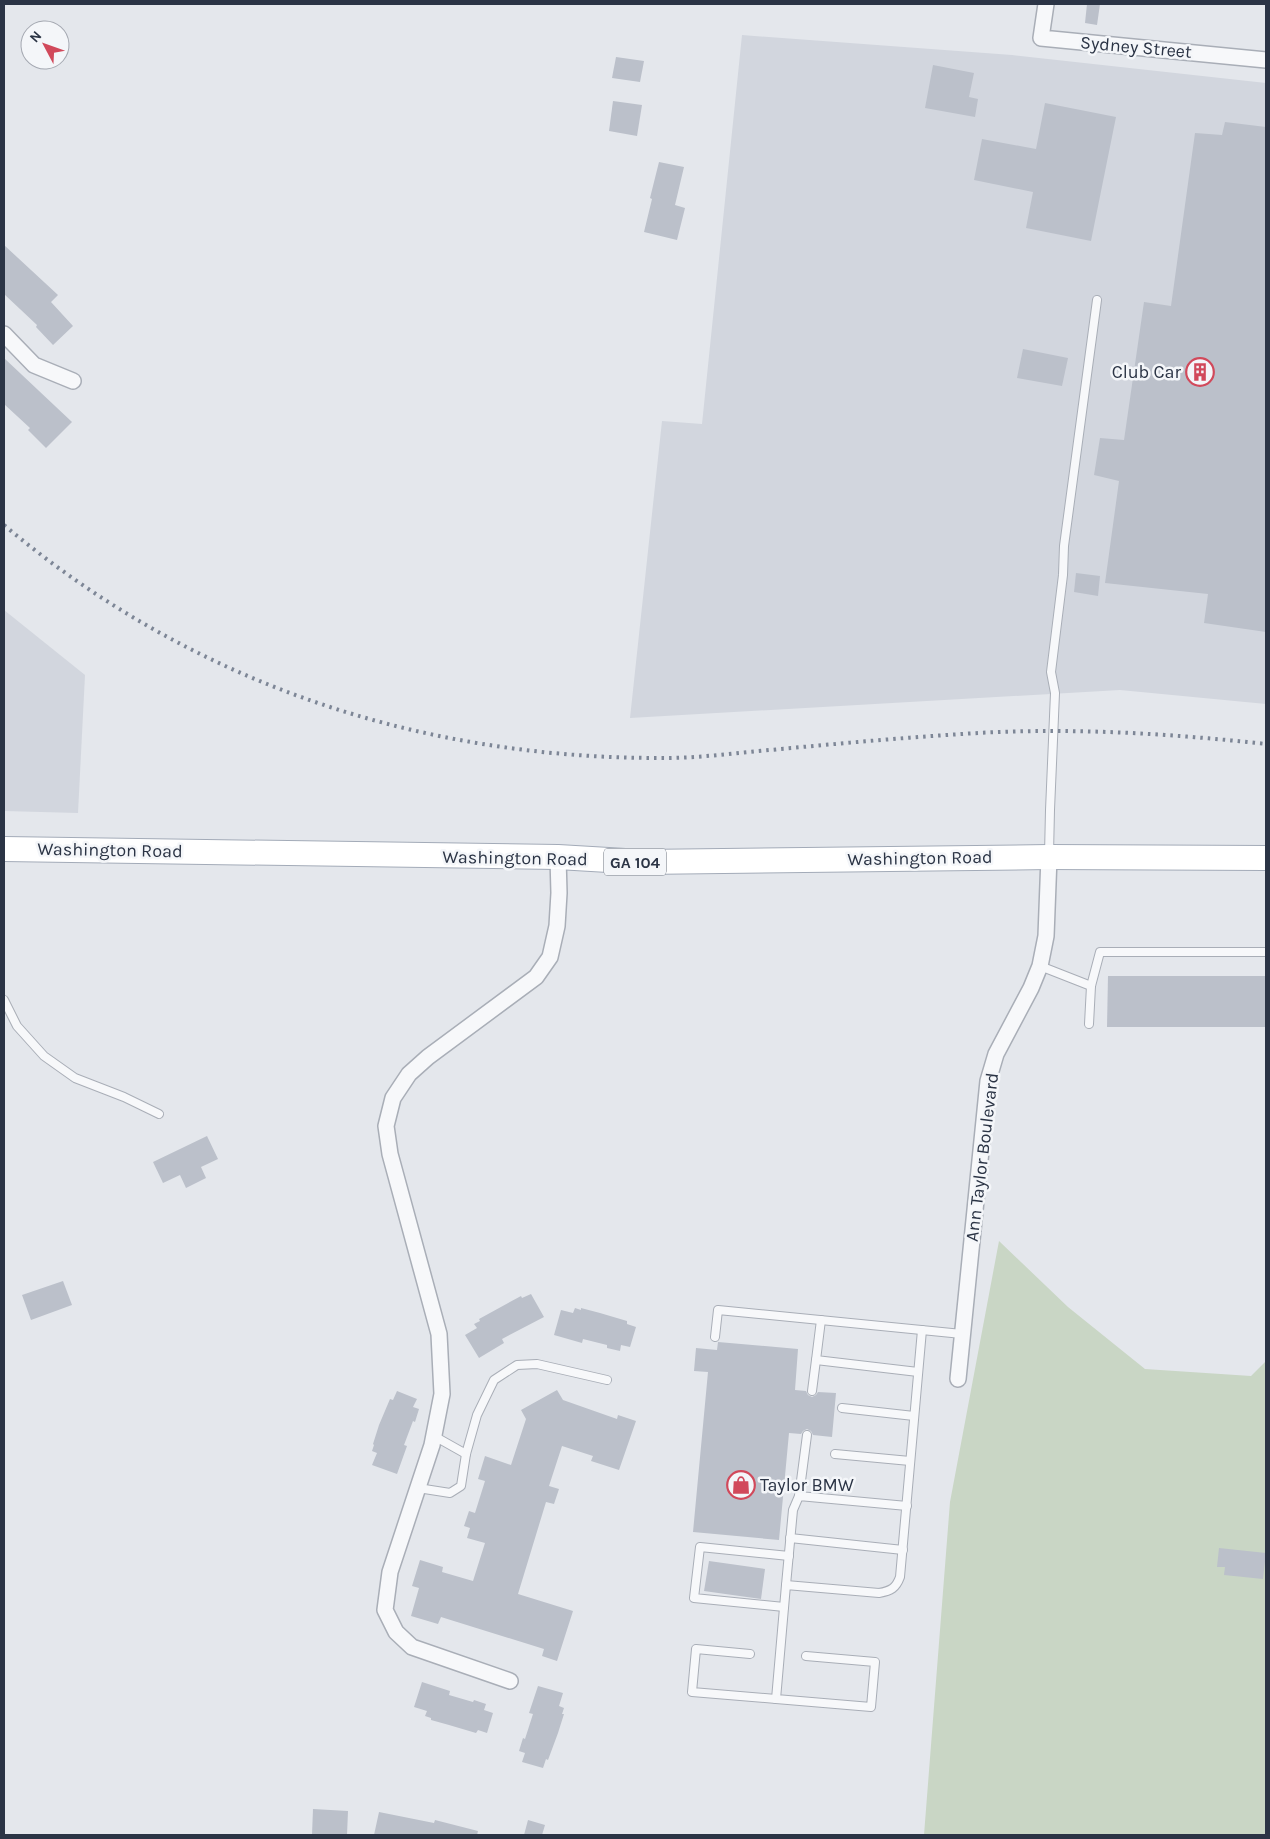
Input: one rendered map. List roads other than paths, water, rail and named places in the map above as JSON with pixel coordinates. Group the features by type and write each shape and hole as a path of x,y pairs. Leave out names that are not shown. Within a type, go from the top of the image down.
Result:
{"main road":[{"name":"Washington Road","path":"4,849 558,857 642,862 1049,857 1266,858"}],"street":[{"name":"Sydney Street","path":"1046,4 1041,38 1266,60"},
{"path":"4,334 34,364 72,381"},
{"path":"510,1681 412,1648 396,1632 385,1610 390,1572 434,1436 442,1394 439,1334 390,1154 386,1126 393,1098 409,1074 428,1057 536,977 550,957 557,926 559,892 558,857"},
{"name":"Ann Taylor Boulevard","path":"958,1379 988,1080 996,1054 1031,988 1040,966 1046,936 1049,857"}],"lane":[{"path":"1049,857 1055,693 1051,672 1063,575 1064,546 1097,300"},
{"path":"1088,1024 1091,986 1100,952 1266,952"},
{"path":"1040,966 1091,986"},
{"path":"4,1000 17,1026 44,1056 75,1078 124,1097 159,1114"},
{"path":"715,1337 718,1310 962,1334"},
{"path":"812,1391 821,1320"},
{"path":"786,1585 879,1592 890,1591 897,1585 900,1577 903,1550 922,1330"},
{"path":"816,1360 918,1372"},
{"path":"418,1488 450,1494 461,1486 466,1454 477,1415 494,1380 516,1365 537,1364 607,1380"},
{"path":"842,1408 914,1416"},
{"path":"776,1699 793,1510 799,1496 807,1435"},
{"path":"434,1436 466,1454"},
{"path":"834,1454 910,1461"},
{"path":"799,1496 907,1506"},
{"path":"790,1538 903,1550"},
{"path":"784,1608 694,1598 700,1547 789,1556"},
{"path":"750,1654 696,1649 692,1692 871,1707 875,1662 806,1656"}],"railway":[{"path":"4,525 76,580 152,628 231,668 313,701 397,726 484,744 573,755 664,758 938,736 1038,731 1152,734 1266,744"}],"place":[{"name":"Club Car","path":"1200,372"},
{"name":"Taylor BMW","path":"741,1485"}]}
